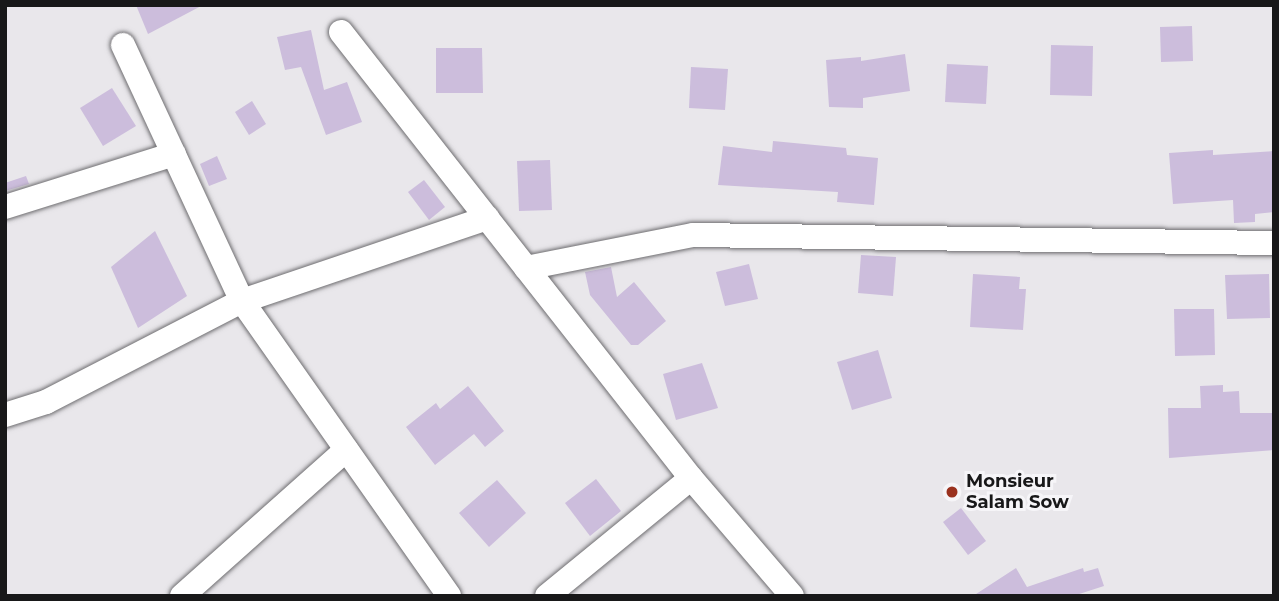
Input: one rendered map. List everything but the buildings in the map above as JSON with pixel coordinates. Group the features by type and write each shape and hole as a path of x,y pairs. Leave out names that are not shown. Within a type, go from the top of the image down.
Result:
{"street":[{"path":"341,32 691,478 792,596"},
{"path":"122,45 242,301 449,596"},
{"path":"5,207 173,154"},
{"path":"5,415 46,401 242,301 486,218"},
{"path":"526,268 693,235 1274,243"},
{"path":"182,596 346,450"},
{"path":"547,596 691,478"}],"place":[{"name":"Monsieur Salam Sow","path":"952,492"}]}
